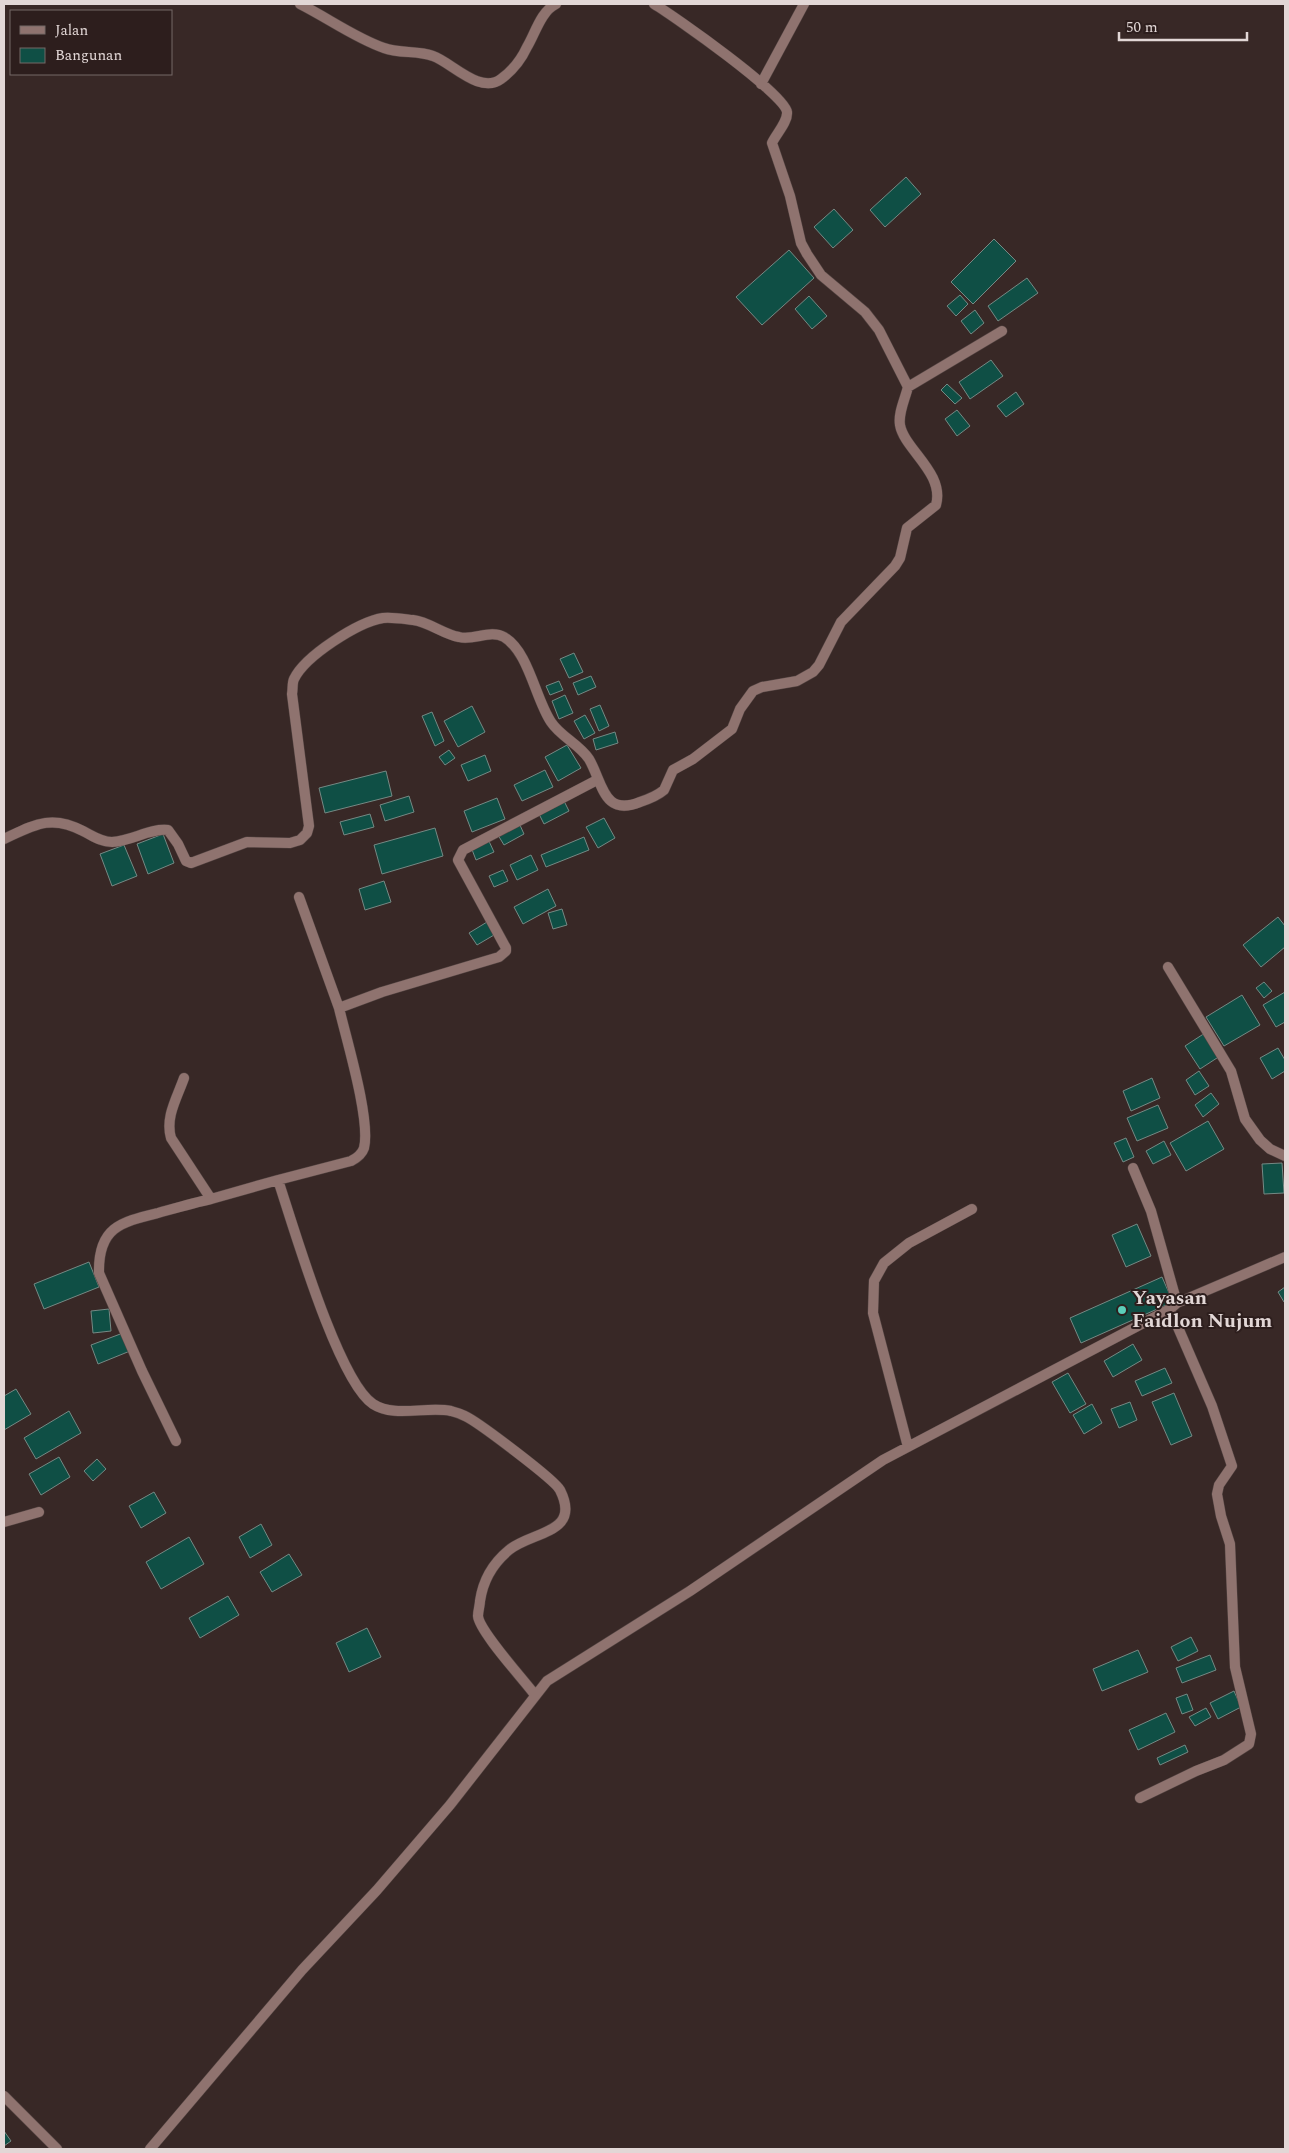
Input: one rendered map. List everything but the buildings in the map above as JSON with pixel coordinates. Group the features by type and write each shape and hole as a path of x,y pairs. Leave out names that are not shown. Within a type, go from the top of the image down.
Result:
{"street":[{"path":"300,4 385,49 423,52 436,56 459,73 479,82 493,83 499,81 512,69 527,48 543,17 556,4"},
{"path":"4,839 44,822 54,821 67,824 94,838 108,842 121,842 160,829 168,830 178,844 186,861 191,863 247,842 290,843 300,840 307,833 309,826 292,694 293,680 307,662 345,633 382,618 414,620 460,638 495,634 504,638 514,647 525,664 544,711 553,724 584,753 608,798 621,807 631,806 656,796 666,788 673,770 693,759 732,729 740,709 753,691 762,687 797,682 819,665 841,622 896,566 900,558 907,528 936,504 934,483 927,467 900,426 900,418 908,387 879,330 865,312 821,275 801,243 790,196 772,143 786,119 787,111 762,84 678,19 654,4"},
{"path":"762,84 804,4"},
{"path":"908,387 1002,331"},
{"path":"338,1008 382,992 503,955 506,948 458,860 459,854 463,850 598,780"},
{"path":"176,1441 142,1370 100,1273 99,1256 113,1229 126,1221 351,1161 360,1155 364,1149 363,1114 338,1008 299,897"},
{"path":"1168,967 1231,1071 1245,1119 1260,1140 1270,1149 1285,1156"},
{"path":"184,1078 168,1122 169,1130 171,1138 210,1199"},
{"path":"1133,1168 1151,1211 1173,1306 1212,1406 1232,1466 1219,1485 1217,1494 1221,1516 1230,1544 1235,1667 1251,1734 1249,1744 1224,1760 1196,1771 1140,1798"},
{"path":"278,1180 326,1320 357,1388 373,1404 393,1410 427,1409 450,1411 466,1416 527,1460 558,1487 565,1501 566,1510 562,1522 556,1528 510,1549 491,1568 483,1586 478,1617 486,1632 535,1695"},
{"path":"908,1447 873,1312 874,1281 884,1263 909,1242 972,1209"},
{"path":"150,2149 302,1970 377,1890 450,1805 547,1681 690,1591 883,1460 1173,1306 1285,1257"},
{"path":"4,1522 39,1512"},
{"path":"4,2096 57,2149"}],"place":[{"name":"Yayasan Faidlon Nujum","path":"1122,1310"}]}
